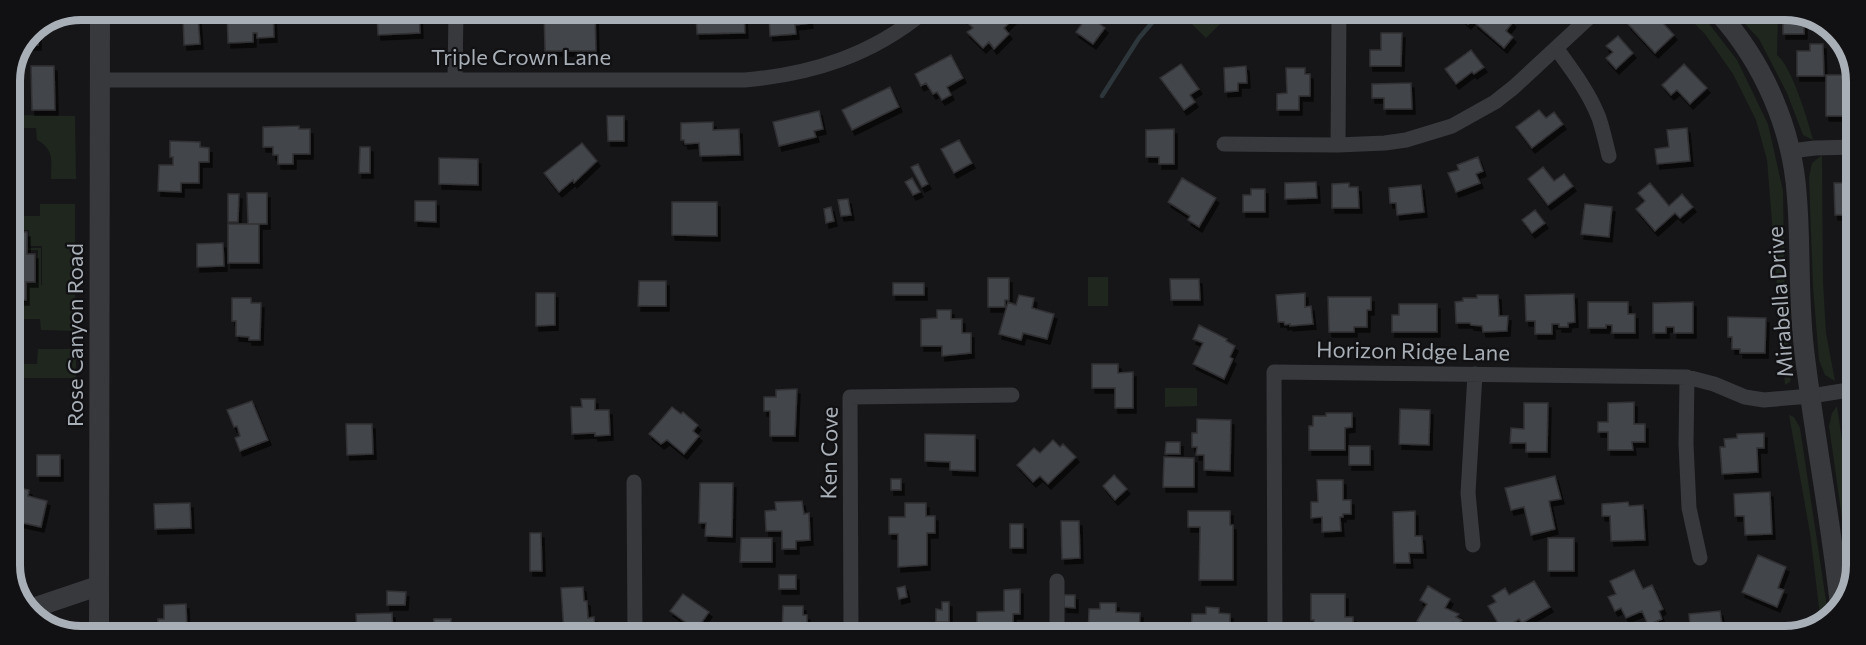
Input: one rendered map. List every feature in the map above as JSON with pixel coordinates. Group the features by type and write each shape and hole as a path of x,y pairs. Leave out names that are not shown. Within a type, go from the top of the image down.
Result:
{"street":[{"name":"Rose Canyon Road","path":"99,626 100,20"},
{"path":"455,80 456,20"},
{"name":"Triple Crown Lane","path":"101,80 734,80 771,78 796,74 846,58 893,34 912,20"},
{"path":"1338,145 1339,20"},
{"path":"1224,144 1365,144 1406,140 1452,126 1495,102 1514,87 1586,20"},
{"name":"Mirabella Drive","path":"1725,20 1740,39 1765,82 1791,151 1797,196 1801,321 1838,595"},
{"path":"1556,48 1583,87 1598,116 1608,156"},
{"path":"1791,151 1846,147"},
{"name":"Horizon Ridge Lane","path":"1275,626 1274,372 1687,377 1713,384 1745,397 1764,400 1846,390"},
{"path":"1473,545 1468,493 1475,374"},
{"path":"1687,377 1686,444 1689,508 1700,558"},
{"name":"Ken Cove","path":"851,626 850,397 1012,395"},
{"path":"634,482 635,626"},
{"path":"1057,581 1057,626"},
{"path":"36,607 98,586"}],"shaded area":[{"path":"1188,20 1224,20 1206,38"},
{"path":"1691,20 1706,20 1737,60 1768,124 1783,191 1785,313 1792,372 1790,382 1785,385 1767,160 1756,120 1733,74 1705,34"},
{"path":"1741,20 1778,20 1777,55 1793,81 1813,140 1803,135 1787,93 1759,39"},
{"path":"20,115 75,116 76,179 51,179 51,156 47,148 37,140 36,128 20,128"},
{"path":"1822,155 1823,282 1826,333 1835,381 1825,375 1819,360 1813,287 1809,177 1812,163"},
{"path":"40,204 75,204 75,331 41,330 40,319 20,319 20,302 27,302 27,283 38,282 38,250 28,250 28,248 41,248 42,285 42,246 30,246 29,230 20,230 20,216 40,216"},
{"path":"1088,277 1108,277 1108,306 1088,306"},
{"path":"38,349 76,349 76,378 20,378 20,364 37,364"},
{"path":"1165,388 1197,388 1197,406 1165,407"},
{"path":"1837,406 1846,467 1846,546 1829,426 1832,413"},
{"path":"1789,415 1794,417 1800,428 1827,607 1820,615 1810,533"}],"building":[{"path":"183,20 198,20 200,44 184,45"},
{"path":"227,20 273,20 274,37 257,38 257,33 253,33 253,42 228,43"},
{"path":"377,20 419,20 420,33 378,35"},
{"path":"544,20 595,20 596,51 545,51"},
{"path":"696,20 744,20 745,33 697,34"},
{"path":"769,20 810,20 810,23 795,25 796,34 770,36"},
{"path":"973,20 1012,20 1004,28 1009,34 994,49 989,42 983,48 967,32 973,28 969,24"},
{"path":"1084,20 1095,20 1105,28 1093,44 1076,32"},
{"path":"1478,20 1511,20 1513,22 1506,31 1513,37 1504,48 1475,23"},
{"path":"1632,20 1660,20 1674,35 1655,53 1628,24"},
{"path":"1783,20 1804,23 1804,34 1783,34"},
{"path":"1381,33 1402,33 1401,66 1370,66 1370,50 1381,50"},
{"path":"38,36 38,45 31,45"},
{"path":"1618,36 1633,53 1616,69 1606,58 1613,52 1606,46"},
{"path":"1810,44 1823,44 1824,76 1797,76 1797,51 1810,51"},
{"path":"1471,50 1484,67 1474,74 1472,72 1456,84 1445,69"},
{"path":"951,55 963,78 947,87 951,95 942,100 937,92 933,94 926,83 921,86 915,74"},
{"path":"1181,64 1199,89 1190,95 1195,102 1184,110 1160,78"},
{"path":"1684,64 1707,88 1690,104 1677,90 1671,95 1662,85"},
{"path":"31,66 54,66 55,110 32,110"},
{"path":"1246,66 1247,83 1238,83 1238,91 1225,92 1224,68"},
{"path":"1286,68 1305,68 1305,74 1310,74 1310,96 1299,96 1299,110 1277,110 1277,94 1287,93"},
{"path":"1826,75 1846,75 1846,116 1826,116"},
{"path":"1411,83 1412,109 1384,109 1384,98 1372,98 1372,84"},
{"path":"890,87 899,107 852,130 842,110"},
{"path":"1539,110 1546,118 1554,112 1563,124 1532,148 1516,127"},
{"path":"819,111 823,129 814,131 816,137 779,146 773,122"},
{"path":"607,116 624,116 624,141 608,141"},
{"path":"713,122 713,130 739,129 740,155 700,156 699,143 685,144 684,140 681,140 681,123"},
{"path":"299,126 299,129 310,129 310,154 293,154 293,164 278,164 278,155 273,155 273,147 263,147 263,127"},
{"path":"1687,128 1690,161 1657,164 1655,149 1669,147 1667,130"},
{"path":"1174,129 1174,164 1159,164 1159,157 1146,157 1146,130"},
{"path":"959,140 972,163 954,173 941,149"},
{"path":"170,141 200,142 200,147 209,148 209,162 199,162 199,183 181,183 181,192 158,191 159,165 173,165 173,157 170,157"},
{"path":"582,143 597,161 574,183 573,180 559,192 544,173"},
{"path":"360,147 370,147 370,173 359,173"},
{"path":"1478,157 1483,171 1476,174 1480,183 1456,192 1448,173 1459,170 1457,165"},
{"path":"439,158 478,159 478,185 439,184"},
{"path":"918,164 928,184 922,187 911,167"},
{"path":"1543,167 1554,181 1564,174 1573,186 1548,205 1528,179"},
{"path":"912,178 920,192 913,195 905,182"},
{"path":"1182,178 1216,198 1199,227 1188,220 1190,216 1168,202"},
{"path":"1316,182 1317,198 1285,199 1285,183"},
{"path":"1349,183 1349,187 1358,187 1359,208 1332,208 1332,184"},
{"path":"1650,183 1669,206 1682,194 1693,207 1680,218 1675,213 1655,231 1636,209 1645,201 1638,193"},
{"path":"1834,183 1846,183 1846,215 1835,215"},
{"path":"1421,185 1424,212 1397,215 1396,203 1390,203 1389,188"},
{"path":"1251,189 1265,189 1265,212 1243,212 1243,195 1251,195"},
{"path":"247,193 267,193 267,224 248,224"},
{"path":"228,194 239,194 238,222 228,222"},
{"path":"848,199 851,215 841,216 838,200"},
{"path":"415,201 436,201 436,222 415,221"},
{"path":"672,202 717,202 717,236 672,235"},
{"path":"1585,204 1612,207 1609,237 1581,234"},
{"path":"831,207 834,221 826,223 824,209"},
{"path":"1535,210 1545,223 1532,233 1522,220"},
{"path":"228,224 259,224 259,263 228,263"},
{"path":"20,232 27,232 27,254 35,254 35,282 26,282 26,300 20,300"},
{"path":"223,243 224,266 197,267 197,244"},
{"path":"988,278 1009,278 1009,300 1005,300 1005,307 988,307"},
{"path":"1170,279 1199,279 1200,300 1171,300"},
{"path":"639,281 666,281 666,306 638,306"},
{"path":"893,283 924,283 924,295 893,295"},
{"path":"536,293 555,293 555,325 536,326"},
{"path":"1305,293 1305,307 1311,306 1313,324 1290,326 1290,324 1285,325 1284,322 1278,322 1276,295"},
{"path":"1574,294 1575,322 1568,323 1568,327 1552,324 1552,334 1535,334 1535,321 1526,321 1525,295"},
{"path":"1019,295 1034,298 1032,308 1054,314 1047,339 1023,333 1021,340 999,334 1008,302 1016,305"},
{"path":"1477,295 1498,295 1499,316 1508,316 1507,331 1483,332 1482,326 1456,323 1455,302 1463,301 1463,298 1477,298"},
{"path":"1328,297 1371,297 1371,310 1367,310 1367,327 1354,327 1354,332 1329,332"},
{"path":"232,298 251,298 251,303 261,303 260,340 249,340 249,337 236,336 236,321 232,321"},
{"path":"1588,302 1628,302 1628,314 1635,314 1635,333 1612,333 1612,325 1606,325 1606,328 1588,328"},
{"path":"1693,302 1693,333 1674,333 1674,327 1666,327 1666,333 1653,333 1653,303"},
{"path":"1399,304 1437,304 1437,332 1392,332 1392,315 1399,315"},
{"path":"937,310 951,310 951,319 962,319 962,333 971,333 971,353 942,356 942,346 921,346 921,319 937,318"},
{"path":"1728,317 1766,318 1765,353 1740,353 1740,349 1732,349 1732,337 1728,337"},
{"path":"1199,325 1227,339 1226,341 1235,346 1230,357 1233,359 1224,379 1193,364 1203,343 1193,339"},
{"path":"1092,364 1118,364 1118,373 1133,372 1133,408 1115,408 1115,388 1092,388"},
{"path":"797,389 795,436 770,436 770,411 764,411 764,397 776,397 776,390"},
{"path":"581,399 595,399 595,410 609,410 610,435 572,434 571,407 582,407"},
{"path":"252,401 268,440 240,451 235,438 240,436 237,426 234,427 227,410"},
{"path":"1634,402 1634,424 1645,424 1645,442 1632,442 1633,450 1608,450 1608,432 1598,432 1598,422 1608,422 1608,403"},
{"path":"1524,403 1548,403 1547,452 1526,452 1526,443 1510,443 1511,428 1524,429"},
{"path":"672,407 681,414 683,412 698,425 693,431 699,436 684,454 667,440 661,444 649,434"},
{"path":"1400,409 1430,410 1429,445 1399,444"},
{"path":"1326,413 1352,413 1352,427 1345,428 1345,450 1309,450 1309,426 1313,426 1313,416 1326,416"},
{"path":"1197,419 1231,420 1230,471 1204,470 1204,455 1196,455 1197,447 1192,447 1192,433 1197,433"},
{"path":"346,424 372,424 373,454 347,455"},
{"path":"1764,433 1764,448 1757,448 1758,472 1722,474 1720,447 1725,447 1724,439 1737,438 1737,434"},
{"path":"925,434 975,435 975,471 950,470 950,462 925,461"},
{"path":"1053,440 1060,447 1063,444 1076,457 1048,484 1040,476 1033,482 1017,465 1034,448 1040,453"},
{"path":"1166,442 1180,442 1180,454 1165,454"},
{"path":"1349,446 1370,446 1370,465 1349,465"},
{"path":"37,455 60,455 60,476 37,476"},
{"path":"1164,457 1194,458 1194,487 1163,487"},
{"path":"1114,475 1127,489 1115,500 1103,486"},
{"path":"1555,476 1561,499 1549,501 1555,529 1531,535 1524,507 1511,510 1505,488"},
{"path":"891,479 901,479 901,490 891,490"},
{"path":"1317,480 1343,480 1343,500 1351,500 1351,514 1343,514 1343,517 1340,517 1341,531 1322,532 1322,517 1311,518 1311,502 1318,502"},
{"path":"700,483 733,483 732,537 705,536 706,523 699,523"},
{"path":"20,488 29,490 28,496 47,501 41,527 20,522"},
{"path":"1770,492 1772,534 1745,535 1744,516 1735,516 1734,494"},
{"path":"802,501 804,514 809,513 810,540 796,541 796,549 782,549 782,531 766,531 765,511 776,510 775,502"},
{"path":"1628,502 1629,506 1643,505 1645,540 1611,541 1610,516 1602,516 1602,504"},
{"path":"190,503 191,528 155,529 154,504"},
{"path":"905,503 926,503 926,516 935,516 935,533 927,533 927,565 898,567 898,534 889,534 889,517 905,517"},
{"path":"1188,511 1230,511 1230,525 1233,525 1233,580 1199,580 1200,527 1188,527"},
{"path":"1415,511 1415,536 1422,536 1423,553 1409,553 1410,563 1394,563 1393,512"},
{"path":"1061,521 1079,521 1080,558 1062,559"},
{"path":"1010,524 1023,524 1023,548 1010,548"},
{"path":"530,533 541,533 542,571 530,571"},
{"path":"741,538 772,538 772,562 740,562"},
{"path":"1548,538 1574,538 1574,571 1548,571"},
{"path":"1758,555 1786,567 1778,588 1784,590 1777,607 1742,592"},
{"path":"1634,570 1643,589 1652,585 1663,609 1659,611 1662,619 1648,625 1642,611 1626,618 1621,608 1615,611 1608,597 1616,594 1610,581"},
{"path":"779,575 796,575 796,589 779,589"},
{"path":"1534,581 1550,607 1522,623 1519,619 1508,626 1500,626 1488,606 1496,602 1492,596 1505,588 1509,595"},
{"path":"905,586 907,597 899,599 897,588"},
{"path":"1428,586 1450,599 1445,608 1459,614 1456,617 1462,620 1458,626 1423,626 1417,621 1427,604 1420,600"},
{"path":"583,587 588,618 594,617 595,626 564,626 561,588"},
{"path":"1020,589 1020,614 1013,614 1013,626 977,626 977,612 1004,611 1004,590"},
{"path":"387,591 406,592 405,605 387,605"},
{"path":"683,594 709,612 702,622 708,626 683,626 685,622 670,611"},
{"path":"1311,594 1345,594 1345,617 1353,617 1353,626 1314,626 1314,620 1311,620"},
{"path":"1064,595 1075,595 1075,608 1064,607"},
{"path":"942,602 949,602 949,622 936,622 936,609 942,610"},
{"path":"1100,603 1116,603 1116,612 1140,613 1139,626 1088,626 1089,609 1100,609"},
{"path":"186,604 187,626 158,626 158,619 164,619 164,605"},
{"path":"783,606 803,606 803,615 807,615 807,626 782,626"},
{"path":"1206,607 1219,608 1219,613 1230,614 1230,626 1191,626 1192,614 1206,614"},
{"path":"1720,611 1722,624 1725,626 1690,626 1689,614"},
{"path":"392,613 393,626 357,626 356,614"},
{"path":"434,619 451,619 450,626 434,626"}],"waterway":[{"path":"1102,96 1139,38 1154,20"}]}
